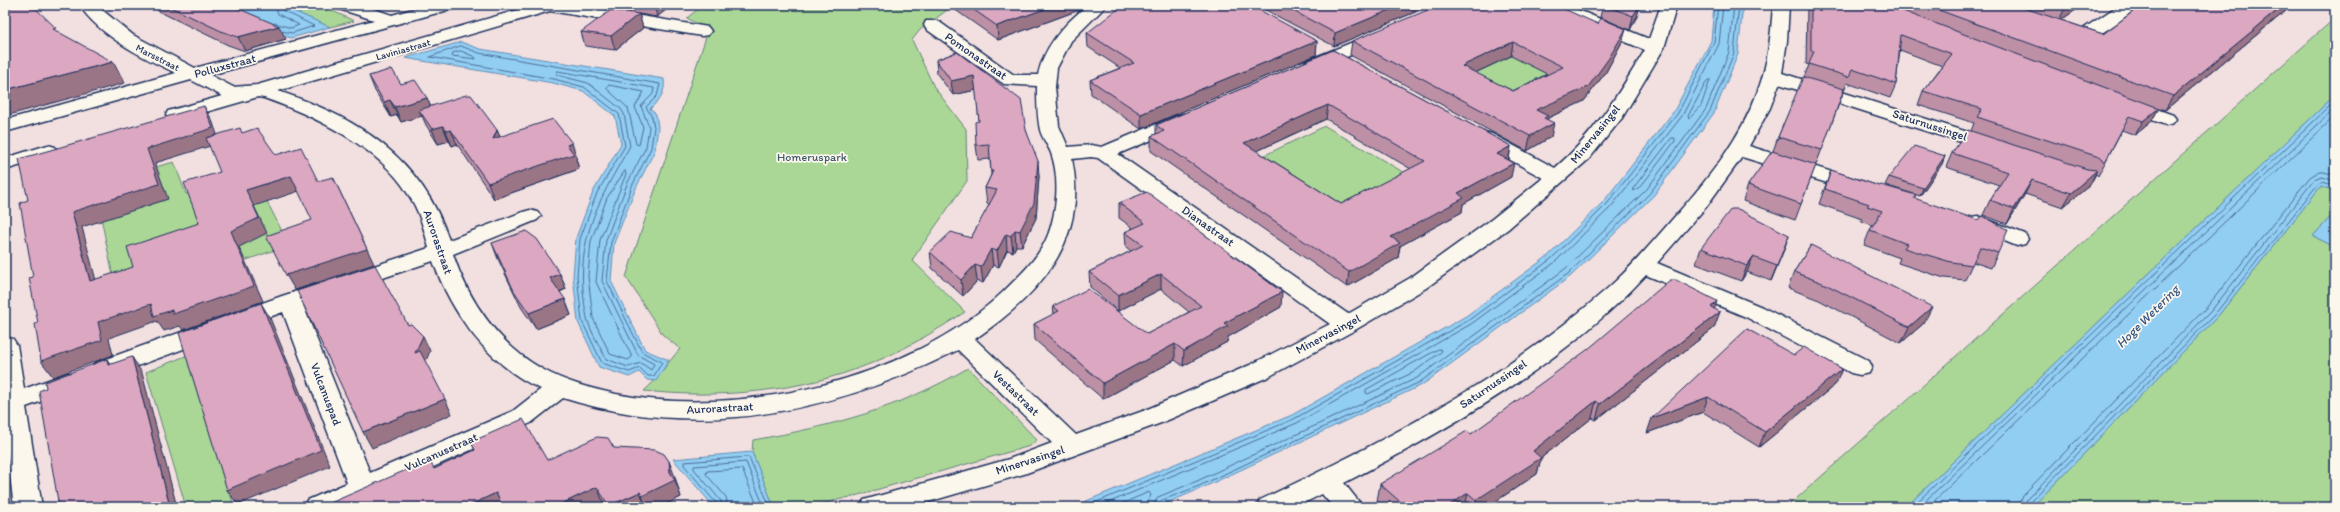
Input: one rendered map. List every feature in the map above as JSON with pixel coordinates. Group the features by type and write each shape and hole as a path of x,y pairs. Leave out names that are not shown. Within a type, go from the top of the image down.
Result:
{"street":[{"name":"Marsstraat","path":"87,5 101,20 137,48 216,85"},
{"path":"345,5 392,20"},
{"name":"Polluxstraat","path":"5,126 446,5"},
{"name":"Aurorastraat","path":"216,85 230,92 257,91 328,118 362,139 394,164 423,200 434,226 441,251 452,280 471,312 489,336 518,365 559,388 639,408 703,411 762,406 806,397 856,383 896,369 960,338 987,318 1031,277 1050,253 1066,208 1067,190 1061,154 1050,132 1046,81 1054,56 1064,37 1080,18 1099,5"},
{"path":"1552,5 1655,48"},
{"name":"Minervasingel","path":"880,506 1015,467 1152,418 1259,371 1347,325 1418,283 1500,224 1557,177 1582,154 1612,118 1655,48 1670,5"},
{"name":"Saturnussingel","path":"1270,507 1327,482 1460,406 1540,353 1616,293 1683,222 1738,149 1752,124 1772,76 1780,35 1781,5"},
{"path":"2052,26 2082,37 2130,5"},
{"name":"Laviniastraat","path":"257,91 552,6 607,10 702,31"},
{"name":"Pomonastraat","path":"932,25 1010,80 1046,81"},
{"path":"1292,73 1392,30"},
{"path":"1315,45 1356,67"},
{"name":"Saturnussingel","path":"1772,76 1890,112 2011,152"},
{"path":"158,120 257,91"},
{"path":"2107,97 2166,119"},
{"path":"1061,154 1091,151 1104,153 1197,114"},
{"path":"1467,128 1557,177"},
{"path":"5,164 66,146"},
{"path":"1738,149 1874,191"},
{"name":"Dianastraat","path":"1104,153 1347,325"},
{"path":"9,403 290,301 441,251 530,216"},
{"path":"1962,217 1984,224 2017,239"},
{"path":"1643,265 1754,312 1860,367"},
{"name":"Vulcanuspad","path":"290,301 362,487"},
{"name":"Vestastraat","path":"960,338 1072,447"},
{"path":"5,345 9,403 28,507"},
{"name":"Vulcanusstraat","path":"318,507 522,417 559,388"},
{"path":"1327,482 1349,507"}],"green space":[{"path":"280,5 320,5 354,21 330,27"},
{"name":"Homeruspark","path":"703,5 954,5 920,30 912,40 934,87 966,129 967,181 912,260 965,312 920,340 884,358 845,373 817,381 789,387 731,393 701,394 644,391 680,349 663,335 626,277 708,31 687,18"},
{"path":"2335,18 2335,95 1906,507 1787,507"},
{"path":"1508,26 1578,59 1510,92 1441,55"},
{"path":"1325,126 1408,175 1340,210 1259,158"},
{"path":"174,162 186,194 253,174 289,245 119,305 94,184"},
{"path":"2321,186 2335,191 2335,212 2313,236 2335,247 2335,507 2032,507 2218,316"},
{"path":"188,355 234,506 232,507 186,507 146,372"},
{"path":"968,368 1037,440 1030,446 858,495 808,507 774,507 752,452 753,440 810,429 864,414 916,395"}],"water":[{"path":"213,5 280,5 330,27 291,38 232,18"},
{"path":"1714,5 1743,5 1738,54 1714,113 1654,195 1571,276 1422,385 1200,489 1157,507 1072,507 1292,415 1466,316 1548,256 1604,201 1674,111 1711,41"},
{"path":"461,42 480,49 664,79 663,92 650,109 656,114 658,127 655,150 636,188 614,243 611,281 645,350 669,360 656,381 647,380 639,372 629,377 599,367 578,322 573,276 576,238 593,192 621,144 615,116 583,91 553,83 405,58"},
{"name":"Hoge Wetering","path":"2335,95 2335,191 2321,186 2218,316 2032,507 1906,507"},
{"path":"2335,212 2335,247 2313,236"},
{"path":"752,452 774,507 714,507 673,459"}],"building":[{"path":"5,5 32,5 56,28 53,29 113,62 5,90"},
{"path":"166,5 230,5 279,26 238,37 221,31"},
{"path":"967,5 1056,5 997,26"},
{"path":"1123,5 1250,5 1317,41 1141,114 1090,80 1134,63 1087,33"},
{"path":"1282,5 1402,5 1335,33"},
{"path":"1440,5 1555,5 1598,24 1600,18 1626,29 1609,58 1588,87 1536,110 1548,116 1544,118 1554,123 1530,136 1352,41","holes":["1513,42 1563,67 1513,91 1462,66"]},
{"path":"1604,5 1640,5 1633,16"},
{"path":"1811,5 1872,5 1895,8 2159,108 2143,121 2129,116 2105,162 2102,158 1977,117 1982,109 1923,91 1952,54 1901,35 1896,84 1852,69 1849,77 1809,64 1814,51 1811,51"},
{"path":"1925,5 2015,5 2103,34 2142,5 2284,5 2173,96"},
{"path":"2055,5 2070,5 2065,8"},
{"path":"611,10 639,14 611,36 581,32"},
{"path":"1333,50 1511,146 1497,154 1514,163 1458,193 1464,198 1391,237 1400,243 1349,272 1151,136 1164,131 1156,125","holes":["1328,105 1425,161 1341,204 1244,143"]},
{"path":"957,52 1021,100 1026,130 1038,161 1034,203 1020,231 1015,230 1011,236 1006,234 997,251 991,249 981,267 975,265 961,280 930,252 951,232 971,238 997,190 985,188 993,171 991,171 989,144 976,145 975,122 979,121 974,76 951,81 936,60"},
{"path":"392,69 401,84 415,80 427,98 395,107 390,100 384,102 369,76"},
{"path":"1803,77 1844,89 1822,150 1778,137"},
{"path":"466,95 471,95 497,130 493,139 553,119 572,143 567,145 574,154 488,183 451,130 446,131 443,126 432,129 419,110"},
{"path":"204,106 213,128 147,149 159,184 72,212 90,281 133,267 127,247 199,223 184,183 220,172 206,138 240,128 242,133 257,128 276,155 301,147 318,181 333,177 367,249 286,275 266,236 312,220 291,176 246,190 259,218 231,231 254,286 173,314 172,310 154,316 151,304 98,322 102,340 41,361 35,324 38,323 29,278 33,277 20,203 28,200 19,159"},
{"path":"1968,130 2087,169 2097,170 2071,193 2032,180 2014,209 1990,200 2008,172 1952,153"},
{"path":"1914,146 1945,156 1923,188 1889,177"},
{"path":"1772,151 1816,165 1801,204 1748,185"},
{"path":"1831,170 1879,186 1881,185 1916,195 1914,198 1978,220 1983,216 2008,230 1998,253 1980,247 1972,265 1951,262 1904,248 1907,244 1870,230 1882,211 1867,206 1869,204 1825,189"},
{"path":"1147,192 1282,292 1224,323 1228,326 1184,351 1175,344 1103,383 1034,324 1059,311 1053,306 1088,289 1147,334 1201,306 1161,274 1118,295 1089,272 1143,245 1125,232 1145,223 1119,203"},
{"path":"1731,209 1738,209 1789,235 1777,266 1753,257 1747,266 1701,248"},
{"path":"526,231 537,239 560,274 550,278 565,299 529,313 514,291 492,243"},
{"path":"1811,245 1932,307 1909,327 1825,284 1794,272"},
{"path":"375,265 408,325 411,324 423,336 415,353 420,351 445,399 363,432 297,291"},
{"path":"1670,280 1676,280 1717,301 1711,307 1720,312 1600,404 1596,401 1533,451 1541,458 1476,500 1468,493 1447,507 1406,507 1380,484 1467,431 1471,434 1587,350"},
{"path":"261,303 321,450 227,490 179,333"},
{"path":"1747,329 1794,355 1804,347 1842,369 1765,432 1708,397 1652,418"},
{"path":"132,357 170,507 59,507 39,391 46,388 45,382 107,359 108,365"},
{"path":"523,419 547,460 597,437 608,438 614,448 655,450 664,454 669,461 670,472 675,480 642,496 640,492 609,506 597,487 555,507 503,507 496,493 466,507 321,507 420,464 430,461 434,469 475,450 471,442"}]}
